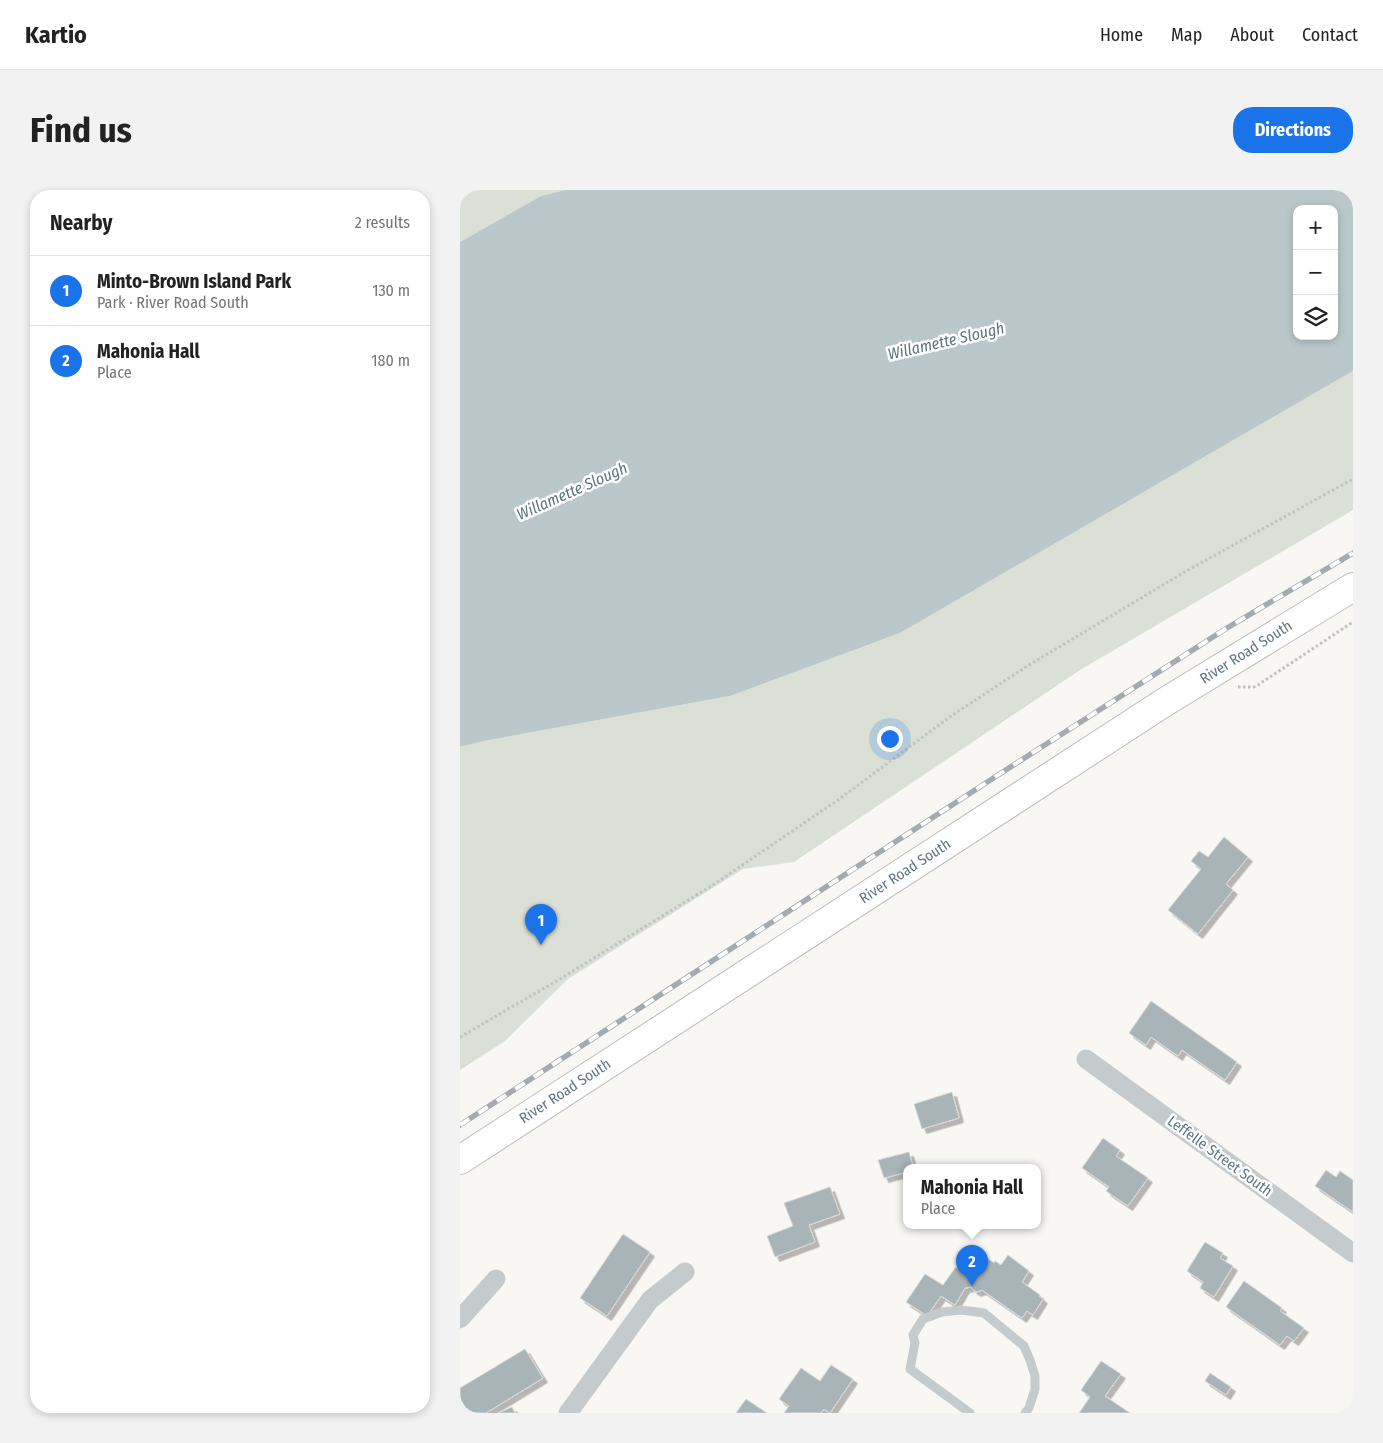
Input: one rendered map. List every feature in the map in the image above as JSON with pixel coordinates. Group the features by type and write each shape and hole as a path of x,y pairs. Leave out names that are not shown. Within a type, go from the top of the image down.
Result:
{"main road":[{"name":"River Road South","path":"460,1160 1165,702 1353,587"}],"street":[{"name":"Leffelle Street South","path":"1086,1059 1353,1253"},
{"path":"568,1413 650,1300 684,1272"},
{"path":"460,1319 496,1279"}],"lane":[{"path":"970,1413 910,1369 915,1343 913,1335 923,1319 942,1312 961,1310 984,1313 1024,1346 1035,1376 1035,1389 1029,1408 1025,1413"}],"path":[{"path":"460,1037 716,883 838,800 951,716 1014,674 1188,570 1353,479"}],"shaded area":[{"path":"460,190 565,190 541,196 460,242"},
{"path":"1353,371 1353,510 1080,670 794,862 743,869 568,979 505,1041 460,1070 460,747 730,696 900,633"}],"water":[{"name":"Willamette Slough","path":"565,190 1353,190 1353,371 900,633 730,696 460,747 460,242 541,196"}],"building":[{"path":"1224,837 1248,857 1226,884 1233,890 1198,934 1168,910 1201,869 1191,861 1199,851 1208,857"},
{"path":"1151,1001 1237,1062 1225,1080 1182,1050 1178,1056 1151,1037 1146,1045 1129,1033"},
{"path":"952,1092 959,1118 922,1129 914,1104"},
{"path":"1103,1138 1120,1150 1116,1156 1148,1178 1128,1206 1106,1191 1109,1187 1082,1168"},
{"path":"909,1152 912,1164 903,1164 903,1173 884,1178 878,1160"},
{"path":"1326,1170 1336,1177 1340,1171 1353,1180 1353,1212 1315,1186"},
{"path":"830,1187 840,1214 809,1225 815,1242 775,1257 767,1236 793,1226 784,1203"},
{"path":"623,1234 650,1252 607,1316 580,1298"},
{"path":"1205,1242 1223,1253 1220,1258 1233,1266 1214,1297 1200,1288 1203,1282 1187,1271"},
{"path":"979,1252 994,1263 995,1261 1001,1265 1008,1255 1029,1271 1022,1282 1043,1299 1033,1315 1027,1311 1022,1318 982,1290 977,1292 971,1287 965,1288 955,1305 941,1296 927,1316 906,1302 925,1274 943,1285 955,1268 969,1267"},
{"path":"1244,1281 1282,1308 1280,1311 1304,1328 1294,1341 1287,1336 1280,1345 1226,1307"},
{"path":"525,1349 543,1378 486,1413 469,1413 460,1399 460,1388"},
{"path":"1101,1361 1121,1374 1105,1396 1130,1413 1079,1413 1090,1397 1081,1390"},
{"path":"831,1365 853,1379 830,1413 824,1409 821,1413 784,1413 789,1406 779,1399 801,1368 820,1381"},
{"path":"1210,1373 1231,1387 1226,1395 1205,1381"},
{"path":"746,1399 767,1413 736,1413"},
{"path":"512,1407 515,1413 498,1413"}],"railway":[{"path":"460,1125 1227,628 1353,553"}],"place":[{"name":"Minto-Brown Island Park","path":"541,945"},
{"name":"Mahonia Hall","path":"972,1286"}]}
